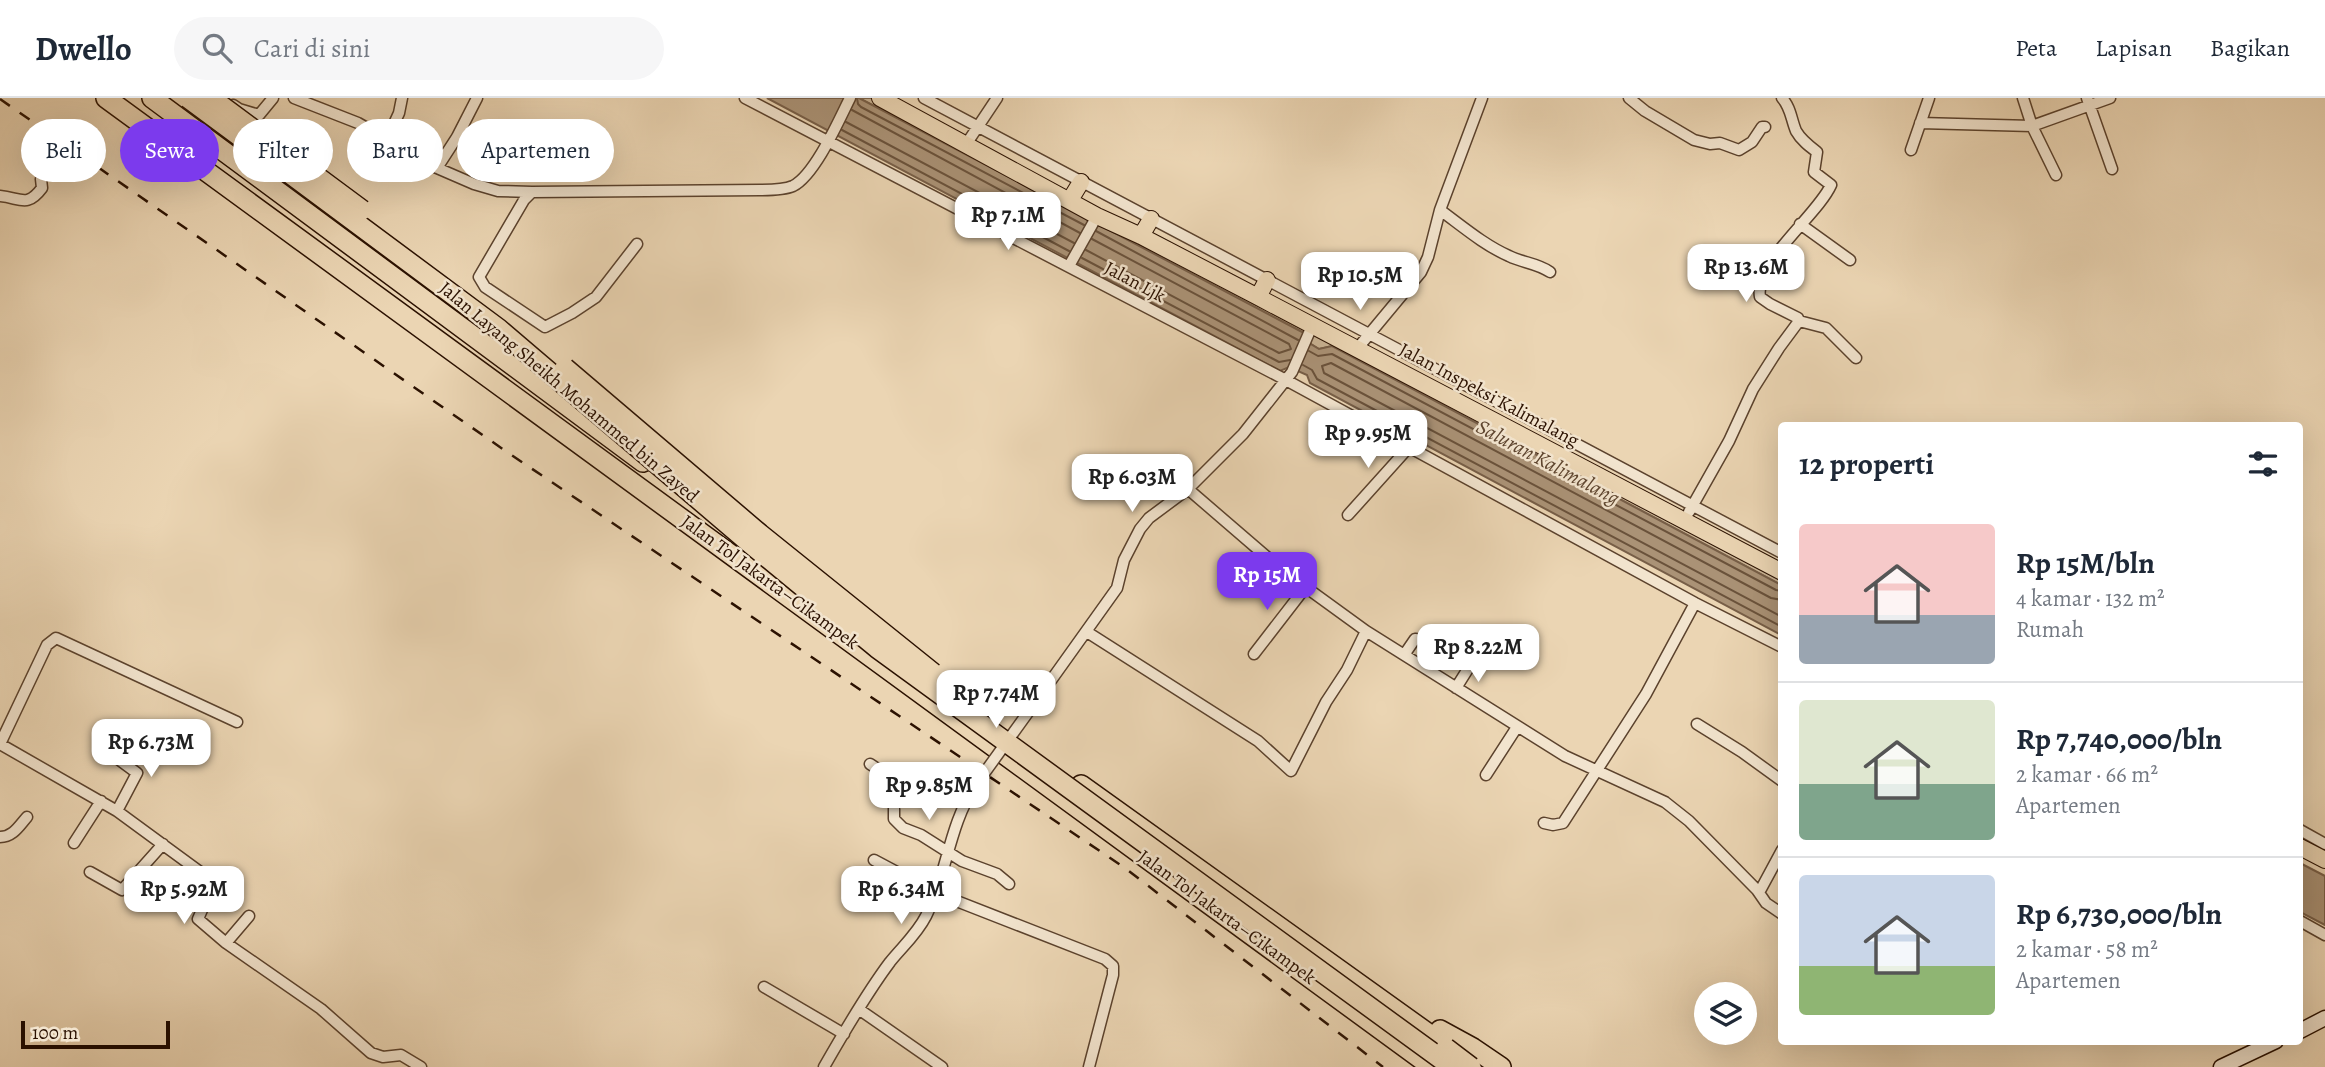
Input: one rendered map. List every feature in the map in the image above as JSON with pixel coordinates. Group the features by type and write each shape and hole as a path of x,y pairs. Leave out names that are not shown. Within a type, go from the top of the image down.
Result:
{"highway":[{"name":"Jalan Tol Jakarta–Cikampek","path":"107,98 1432,1067"},
{"name":"Jalan Tol Jakarta–Cikampek","path":"152,98 921,670 1473,1067"},
{"name":"Jalan Layang Sheikh Mohammed bin Zayed","path":"188,98 499,329 877,648 1452,1067"},
{"name":"Jalan Layang Sheikh Mohammed bin Zayed","path":"211,98 509,321 760,534 955,690 1473,1067"},
{"path":"1374,996 1473,1048 1502,1067"}],"main road":[{"name":"Jalan Inspeksi Kalimalang","path":"880,98 899,103 965,146 1070,200 1096,218 1141,236 1258,297 1309,334 1357,349 1689,513 1778,569"},
{"path":"1070,200 1082,182"},
{"path":"1141,236 1151,219"},
{"path":"1258,297 1267,281"},
{"path":"2303,849 2325,860"},
{"path":"2303,1029 2325,1018"},
{"path":"2221,1067 2268,1045"}],"street":[{"path":"223,98 239,110 258,115 273,98"},
{"path":"294,98 348,119"},
{"path":"396,119 402,98"},
{"path":"443,159 477,98"},
{"name":"Jalan Ljk","path":"745,98 830,138 1288,376 1695,603 1778,645"},
{"path":"443,171 498,191 760,190 793,186 804,176 830,138 850,98"},
{"name":"Jalan Inspeksi Kalimalang","path":"923,98 1369,335 1689,513 1778,550"},
{"path":"965,146 998,98"},
{"path":"1357,349 1421,272 1428,257 1440,211 1482,98"},
{"path":"1629,98 1645,111 1702,143 1720,143 1739,150 1752,142 1762,127 1765,127"},
{"path":"1782,98 1789,105 1797,132 1805,143 1817,152 1814,172 1831,185 1767,269 1761,279 1760,297 1799,321 1826,328 1856,358"},
{"path":"1911,150 1929,98"},
{"path":"2023,98 2032,126 2056,175"},
{"path":"1920,123 2032,126 2089,102 2110,98"},
{"path":"2089,102 2112,169"},
{"path":"0,196 20,201 30,200 42,188 41,182"},
{"path":"532,192 524,200 479,278 485,287 545,327 596,297 637,244"},
{"path":"1440,211 1495,249 1510,257 1535,263 1550,272"},
{"path":"1071,264 1096,218"},
{"path":"1800,224 1850,260"},
{"path":"1689,513 1729,441 1753,389 1799,321"},
{"path":"824,1067 890,962 910,941 925,919 936,893 964,802 1117,588 1124,560 1140,528 1188,489 1243,434 1288,376 1309,334"},
{"path":"1348,514 1410,446"},
{"path":"1188,489 1305,588 1366,631 1565,756 1665,802 1689,821 1766,902 1778,911"},
{"path":"1254,654 1305,588"},
{"path":"1544,823 1563,823 1646,694 1695,603"},
{"path":"1087,632 1258,741 1291,771 1366,631"},
{"path":"1404,655 1415,639 1425,640 1432,633"},
{"path":"237,722 56,638 47,645 0,744 117,811 212,883 198,919 226,943 321,1009 366,1050 383,1057 401,1055 421,1067"},
{"path":"1456,688 1471,664"},
{"path":"1697,724 1778,778"},
{"path":"1486,775 1517,727"},
{"path":"117,811 136,773 114,755 125,737"},
{"path":"870,764 902,785 894,807 894,819 903,828 921,835 962,861 997,874 1009,884"},
{"path":"74,844 101,801"},
{"path":"0,836 7,837 13,833 27,817"},
{"path":"2303,832 2325,844"},
{"path":"90,872 122,890 163,844"},
{"path":"1757,890 1761,889 1778,857"},
{"path":"874,860 936,893 1105,959 1113,966 1090,1067"},
{"path":"226,943 249,916"},
{"path":"2303,923 2325,935"},
{"path":"764,987 844,1034"},
{"path":"860,1010 942,1067"},
{"path":"375,1067 383,1057"}],"shaded area":[{"path":"859,98 880,98 1778,570 1778,583 1332,346 1319,349 1306,341 1304,333"}],"water":[{"name":"Saluran Kalimalang","path":"767,98 859,98 1304,333 1306,341 1319,349 1332,346 1778,583 1778,633 1310,383 1307,375 1289,367 1280,371"},
{"path":"2303,865 2325,876 2325,925 2303,914"}],"railway":[{"path":"0,99 507,452 1125,868 1383,1067"}]}
